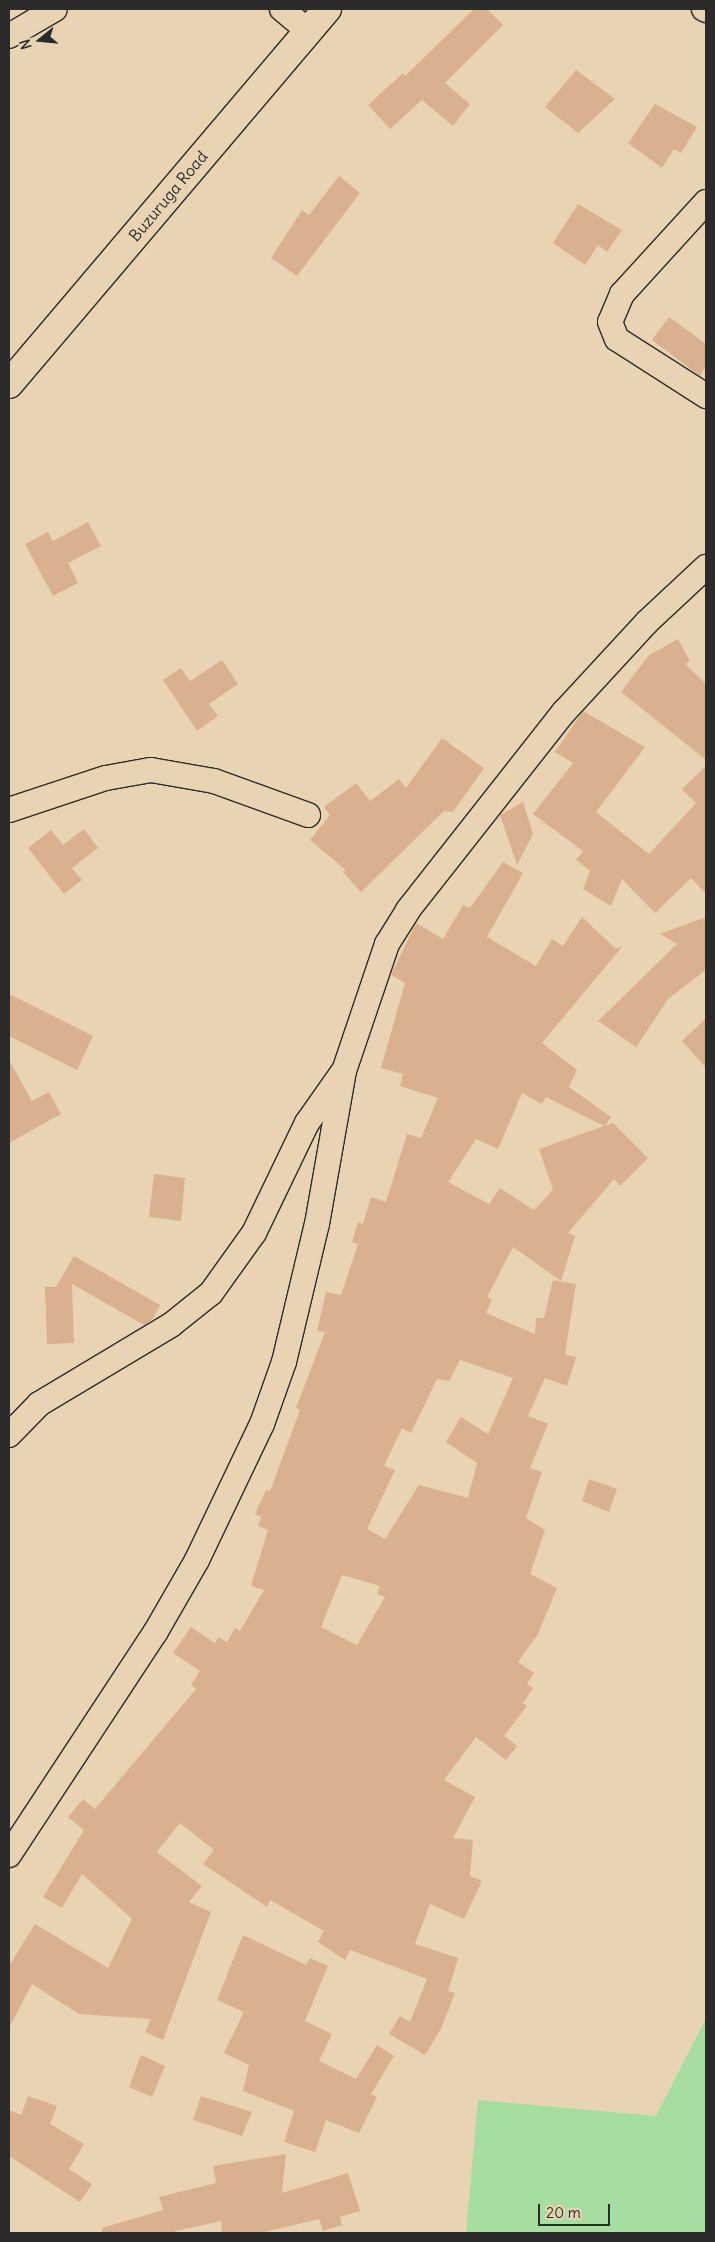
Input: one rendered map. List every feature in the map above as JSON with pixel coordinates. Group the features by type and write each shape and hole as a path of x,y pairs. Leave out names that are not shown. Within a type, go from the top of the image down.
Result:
{"main road":[{"name":"Buzuruga Road","path":"9,384 307,30 327,9"}],"street":[{"path":"9,36 55,9"},
{"path":"282,9 307,30"},
{"path":"706,202 622,294 610,322 617,339 706,396"},
{"path":"9,1855 155,1633 196,1560 262,1424 284,1362 315,1234 344,1071 386,944 408,910 564,712 670,599 706,568"},
{"path":"670,599 706,588"},
{"path":"9,810 106,778 151,770 214,781 308,815"},
{"path":"9,1435 40,1404 171,1325 211,1293 254,1233 307,1124 344,1071"}],"green space":[{"path":"706,2019 706,2233 466,2233 478,2100 656,2116"}],"building":[{"path":"474,9 487,9 503,25 445,83 470,104 453,126 422,100 390,129 368,105 403,73 405,76"},
{"path":"576,70 615,99 578,133 545,107"},
{"path":"655,104 697,127 681,153 674,149 662,168 628,143"},
{"path":"339,176 360,193 297,276 271,258 302,210 309,215"},
{"path":"578,204 622,230 607,252 598,245 585,265 553,243"},
{"path":"669,317 706,344 706,366 700,376 652,340"},
{"path":"88,522 101,546 68,563 78,583 53,596 25,544 48,532 53,541"},
{"path":"678,639 690,661 685,664 706,684 706,760 621,692 649,655"},
{"path":"222,660 238,684 209,704 218,716 197,731 163,680 181,668 190,681"},
{"path":"583,711 645,747 596,812 649,854 696,803 682,789 706,766 706,894 691,878 655,913 622,879 611,906 583,889 590,871 576,860 583,851 533,814 573,763 555,752"},
{"path":"442,738 484,768 453,812 444,811 361,892 343,872 346,870 310,840 330,815 324,807 356,783 370,801 399,779 406,788"},
{"path":"523,802 533,834 517,865 500,815"},
{"path":"84,829 98,848 72,868 82,880 64,894 28,848 51,830 63,845"},
{"path":"503,862 523,873 487,937 536,966 552,939 563,946 582,917 616,949 622,947 542,1043 577,1070 569,1087 611,1117 605,1126 613,1123 648,1158 620,1186 614,1179 568,1233 575,1236 561,1281 513,1247 487,1297 492,1299 486,1313 535,1334 536,1318 544,1318 553,1280 576,1284 565,1354 576,1357 567,1386 545,1378 528,1416 548,1424 530,1468 542,1472 526,1518 545,1530 530,1574 557,1588 538,1634 518,1662 534,1673 527,1684 533,1688 523,1703 527,1706 504,1736 517,1746 506,1760 476,1737 444,1780 475,1797 453,1838 473,1840 470,1876 482,1881 464,1919 430,1904 415,1944 458,1958 448,1991 455,1993 441,2029 425,2055 389,2034 400,2016 410,2022 427,1979 350,1950 345,1960 318,1942 324,1931 270,1900 267,1907 203,1864 214,1850 180,1823 157,1852 202,1886 189,1902 211,1912 163,2040 145,2032 151,2019 79,2014 32,1984 9,2028 9,1966 35,1924 108,1968 132,1919 82,1874 62,1908 43,1897 84,1830 68,1817 83,1799 95,1809 196,1689 191,1685 200,1671 173,1653 191,1627 215,1643 218,1637 227,1642 235,1628 240,1631 264,1590 251,1586 268,1530 258,1526 261,1517 255,1514 266,1490 270,1491 300,1410 296,1408 325,1332 317,1331 326,1292 341,1295 358,1244 352,1242 358,1222 363,1224 371,1197 386,1202 407,1134 421,1138 438,1098 400,1086 403,1074 381,1068 405,983 391,975 416,923 443,939 463,905 470,908","holes":["522,1093 542,1104 546,1097 604,1126 539,1149 553,1190 534,1210 500,1188 489,1204 448,1182 476,1139 498,1149","460,1360 513,1378 488,1434 461,1417 446,1442 477,1463 468,1498 419,1485 385,1539 367,1529 395,1470 384,1466 402,1428 411,1433 437,1379 449,1381","342,1575 380,1586 377,1594 385,1597 357,1645 321,1627"]},
{"path":"706,917 706,970 668,999 636,1047 598,1021 677,944 660,934"},
{"path":"9,994 93,1036 77,1070 9,1036"},
{"path":"706,1018 706,1068 682,1041"},
{"path":"9,1060 32,1101 49,1092 61,1114 9,1143"},
{"path":"154,1174 185,1178 181,1221 149,1217"},
{"path":"74,1256 160,1305 152,1320 144,1325 72,1284 74,1343 47,1344 45,1287 56,1287"},
{"path":"589,1479 617,1489 609,1512 582,1501"},
{"path":"243,1935 306,1965 310,1958 328,1966 305,2021 332,2034 319,2061 356,2079 377,2045 394,2056 371,2094 377,2097 359,2133 326,2120 315,2152 284,2142 294,2111 243,2091 249,2065 224,2053 244,2012 217,2000"},
{"path":"141,2055 165,2066 152,2097 129,2087"},
{"path":"28,2096 57,2106 50,2124 84,2144 69,2169 92,2184 80,2202 9,2156 9,2110 21,2115"},
{"path":"201,2096 252,2112 242,2136 193,2120"},
{"path":"286,2154 282,2193 348,2173 360,2211 340,2217 342,2225 323,2231 319,2219 261,2233 222,2233 221,2221 168,2233 102,2233 102,2228 163,2210 159,2197 216,2183 213,2166"}]}
